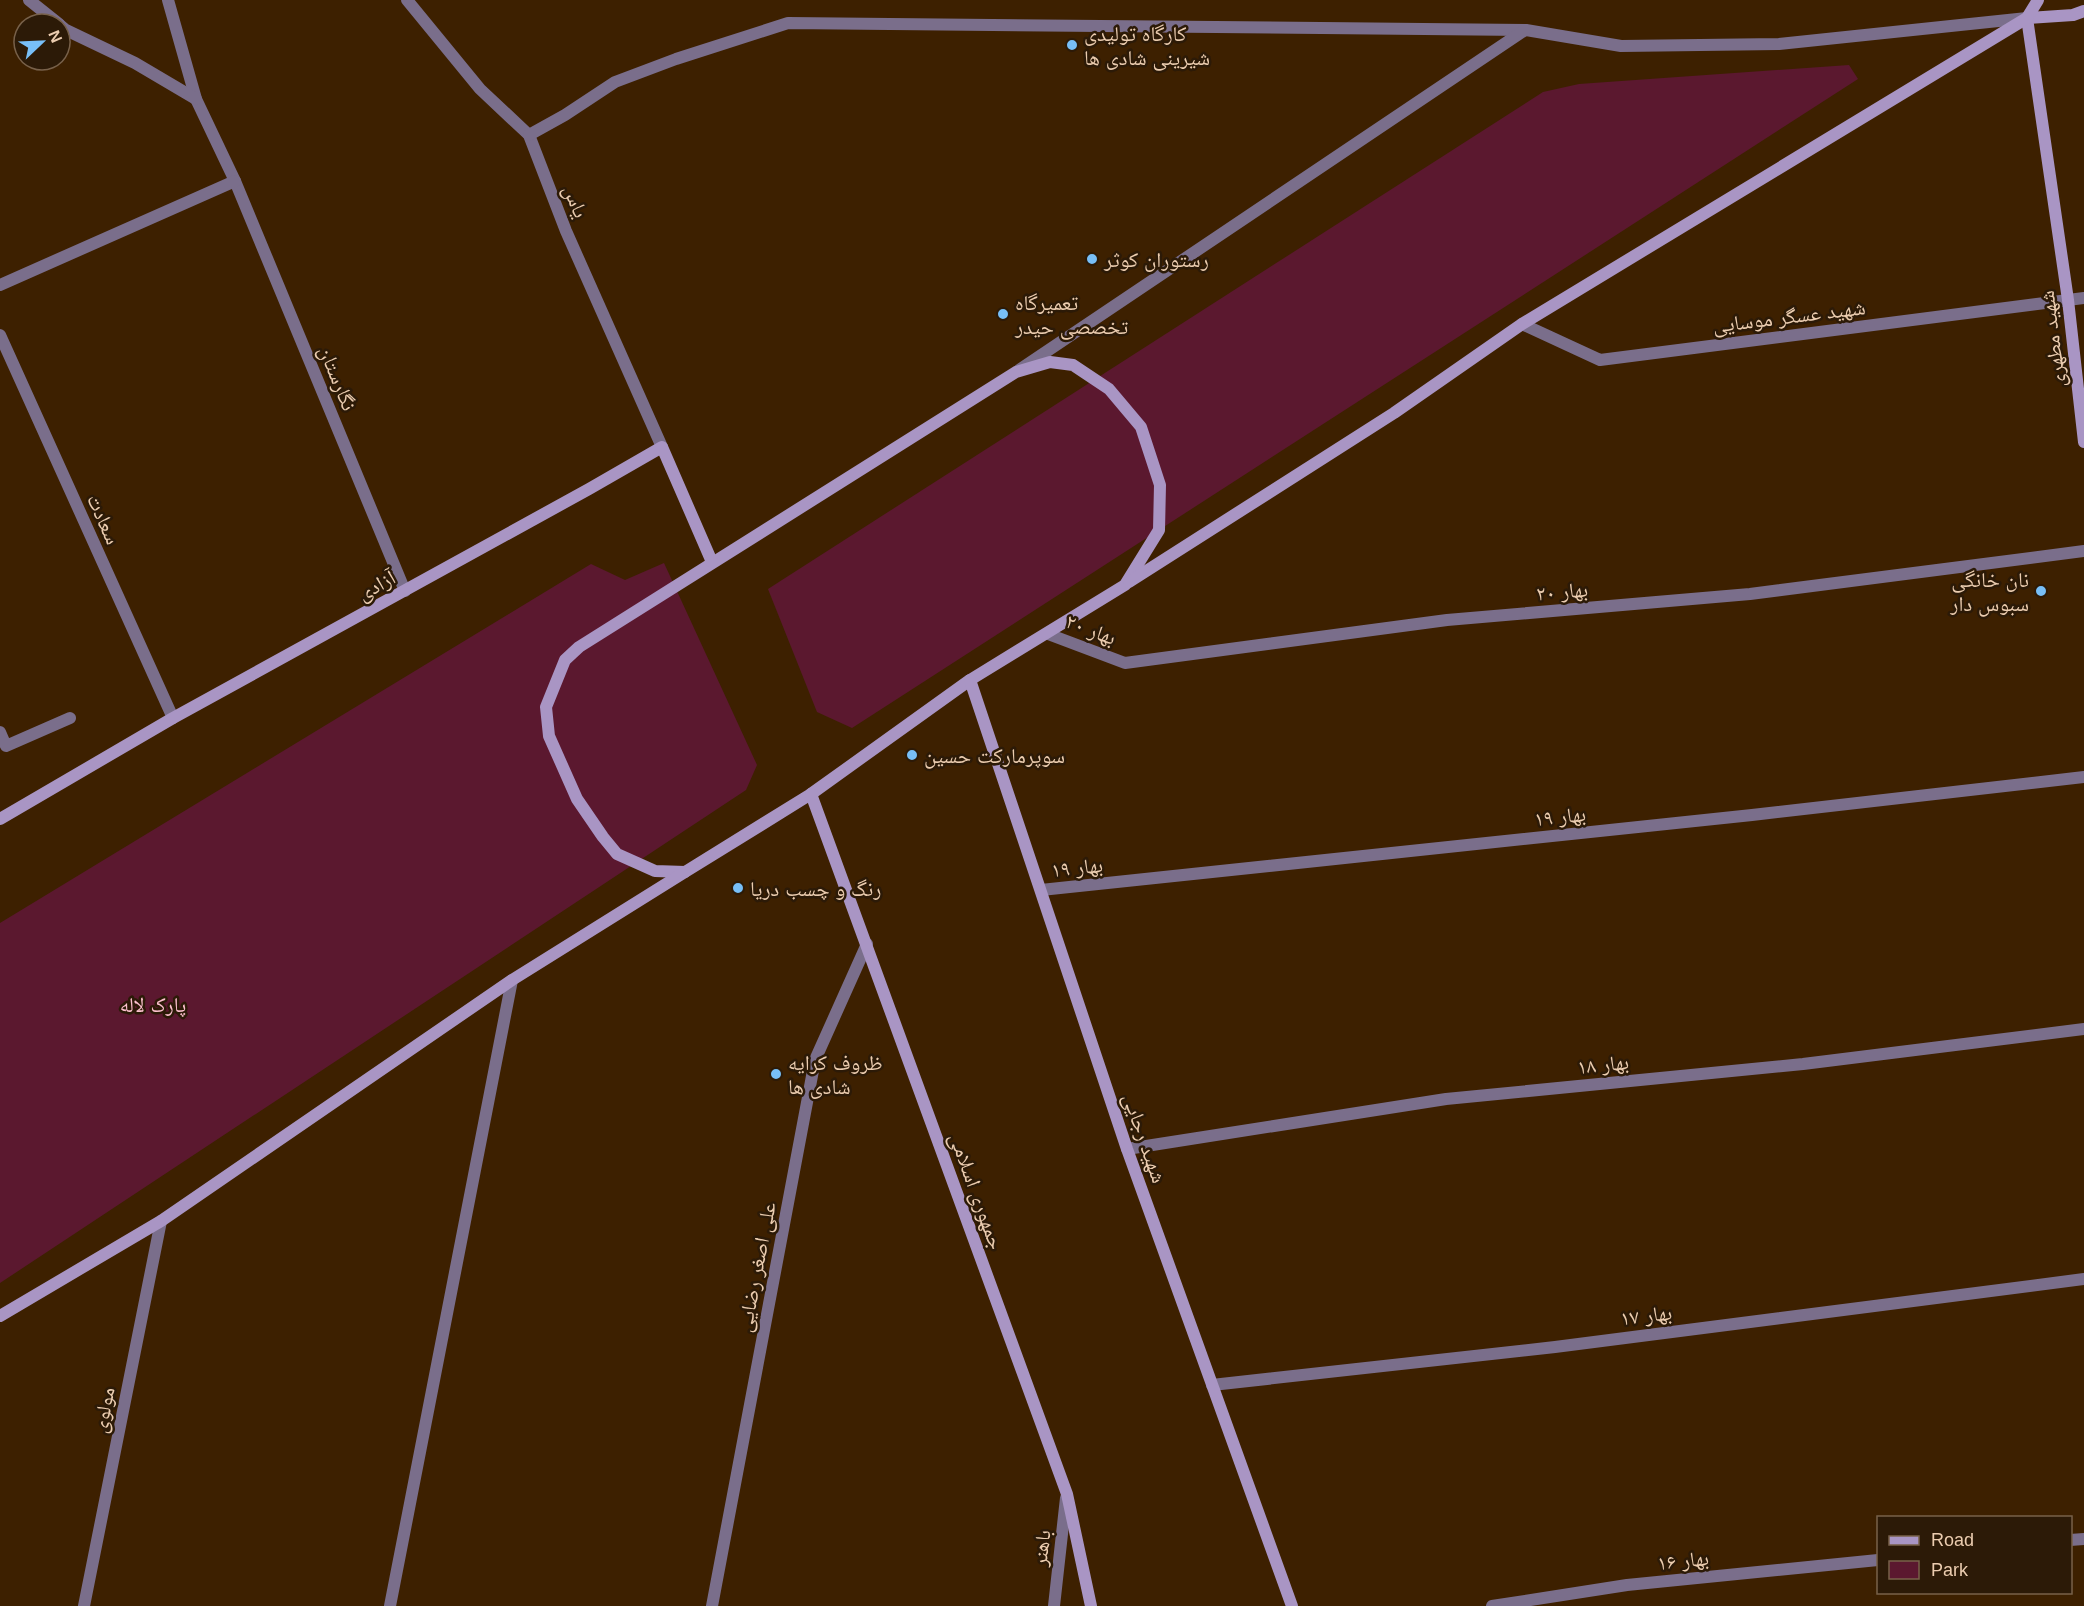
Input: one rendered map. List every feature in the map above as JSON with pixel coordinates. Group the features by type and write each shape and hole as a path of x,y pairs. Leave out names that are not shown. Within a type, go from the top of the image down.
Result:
{"street":[{"path":"29,0 43,12"},
{"name":"نگارستان","path":"168,0 196,99 235,181 405,591"},
{"name":"یاس","path":"407,0 480,89 528,135 566,231 662,447"},
{"path":"0,1316 161,1221 512,980 811,794 970,681 1394,413 1522,324 2027,18 2038,0"},
{"path":"528,135 565,115 615,82 676,59 788,23 1526,30 1621,46 1779,44 2073,15 2084,11"},
{"name":"شهید مطهری","path":"2027,18 2068,300 2084,442"},
{"path":"685,872 655,871 617,854 577,799 549,736 546,708 565,660 579,647 712,562 1016,372 1526,30"},
{"path":"72,33 135,63 196,99"},
{"path":"0,285 235,181"},
{"name":"شهید عسگر موسایی","path":"1522,324 1600,360 2084,298"},
{"name":"سعادت","path":"0,335 173,718"},
{"path":"1016,372 1050,362 1073,365 1109,389 1140,427 1160,485 1159,530 1125,585"},
{"path":"662,447 712,562"},
{"name":"آزادی","path":"0,819 173,718 662,447"},
{"name":"بهار ۲۰","path":"1048,633 1125,663 1447,620 1750,594 2084,550"},
{"name":"شهید رجایی","path":"970,681 1127,1149 1292,1606"},
{"path":"0,732 6,746 70,718"},
{"name":"بهار ۱۹","path":"1041,890 1752,815 2084,777"},
{"name":"جمهوری اسلامی","path":"811,794 1067,1494 1091,1606"},
{"name":"علی اصغر رضایی","path":"712,1606 815,1060 867,944"},
{"path":"390,1606 512,980"},
{"name":"بهار ۱۸","path":"1127,1149 1446,1099 1803,1064 2084,1029"},
{"name":"مولوی","path":"84,1606 161,1221"},
{"name":"بهار ۱۷","path":"1212,1385 1555,1347 2084,1279"},
{"name":"باهنر","path":"1054,1606 1067,1494"},
{"name":"بهار ۱۶","path":"1492,1606 1627,1585 1877,1560"}],"green space":[{"path":"1849,65 1858,79 852,728 817,712 768,589 1543,92 1579,84"},
{"name":"پارک لاله","path":"664,563 757,765 746,790 0,1283 0,923 591,564 625,580"}],"place":[{"name":"کارگاه تولیدی شیرینی شادی ها","path":"1072,45"},
{"name":"رستوران کوثر","path":"1092,259"},
{"name":"تعمیرگاه تخصصی حیدر","path":"1003,314"},
{"name":"نان خانگی سبوس دار","path":"2041,591"},
{"name":"سوپرمارکت حسین","path":"912,755"},
{"name":"رنگ و چسب دریا","path":"738,888"},
{"name":"ظروف کرایه شادی ها","path":"776,1074"}]}
